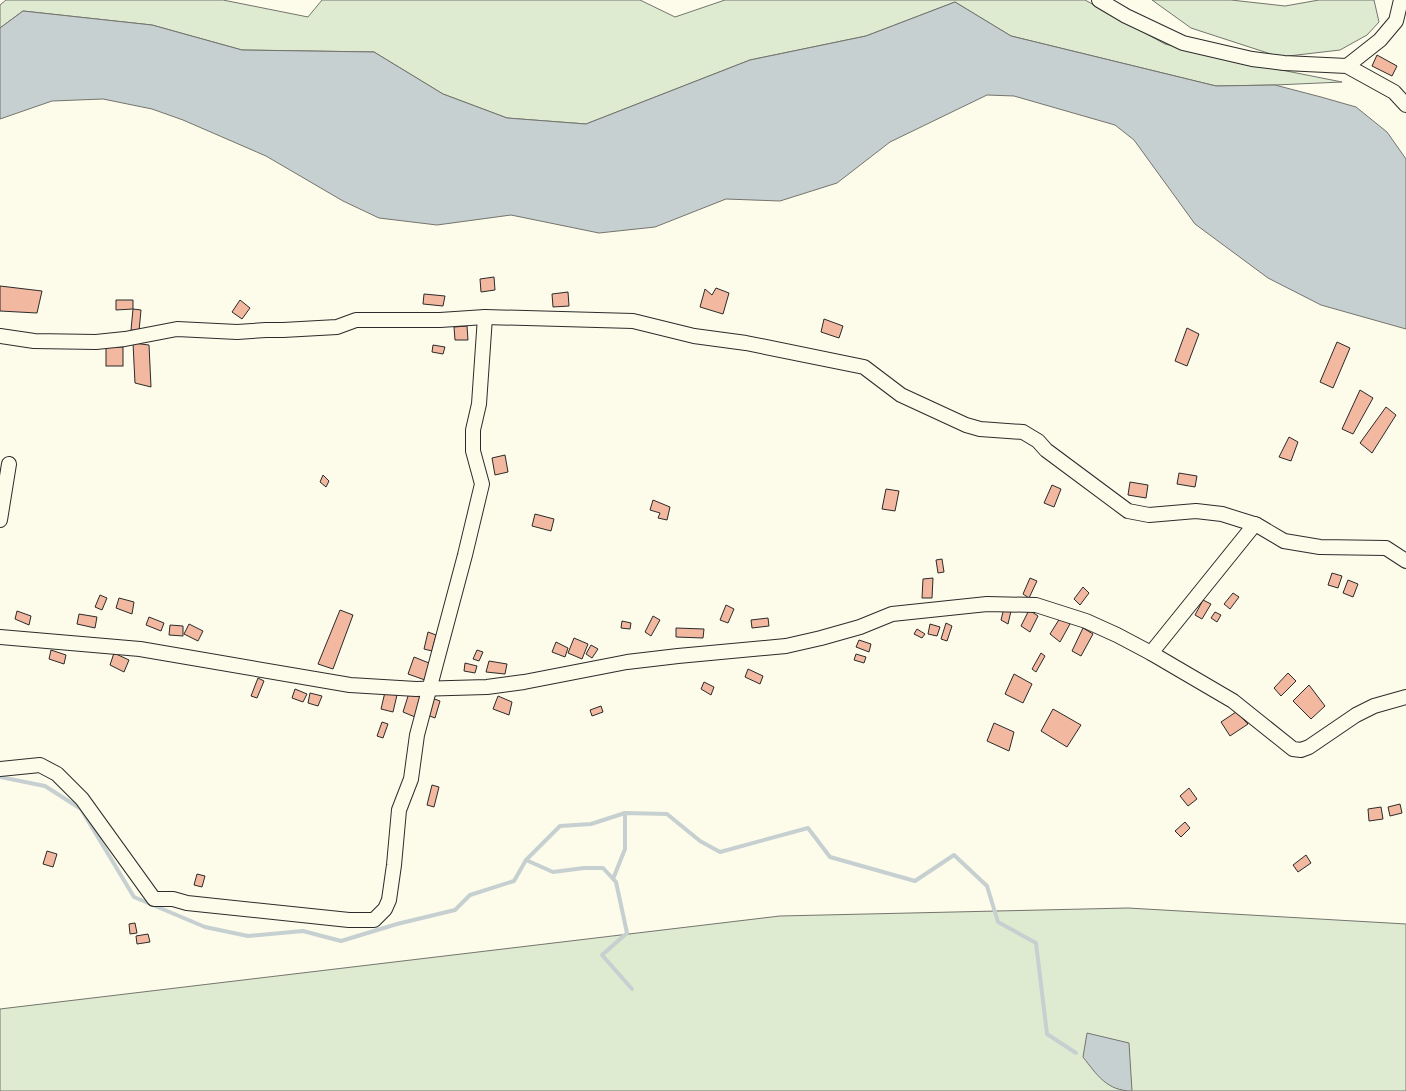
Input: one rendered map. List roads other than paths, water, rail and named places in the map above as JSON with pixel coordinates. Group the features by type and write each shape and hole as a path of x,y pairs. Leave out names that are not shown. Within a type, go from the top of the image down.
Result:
{"street":[{"path":"1099,0 1126,16 1183,43 1252,59 1284,63 1347,66 1394,92 1406,105"},
{"path":"1347,66 1380,40 1396,21 1400,3"},
{"path":"0,768 40,765 58,774 82,799 154,899 173,899 187,903 349,920 374,920 385,909 389,900 400,810 411,779 417,734 482,484 473,451 473,430 479,404 485,317"},
{"path":"0,336 34,341 96,342 120,340 177,329 237,332 283,330 337,327 356,320 440,320 485,317 633,321 694,336 746,343 864,367 901,395 966,425 980,429 1023,432 1038,441 1046,450 1128,511 1149,515 1189,512 1217,513 1255,524 1284,541 1320,547 1386,548 1406,561"},
{"path":"0,520 9,464"},
{"path":"1152,653 1255,524"},
{"path":"0,637 140,649 350,685 429,689 487,687 524,682 627,662 786,646 860,627 892,614 987,604 1036,605 1060,612 1117,635 1152,653 1233,701 1293,749 1301,750 1309,747 1356,715 1374,706 1406,697"}],"waterway":[{"path":"0,777 45,786 81,809 134,897 205,927 248,936 303,931 341,941 397,924 455,910 470,895 514,881 526,860 560,826 591,824 625,813 667,814 700,841 720,852 808,828 830,857 915,881 954,855 987,886 998,922 1036,943 1047,1034 1076,1053"},
{"path":"613,879 625,849 625,813"},
{"path":"526,860 553,872 584,868 603,868 616,882 627,933 602,955 632,989"}]}
